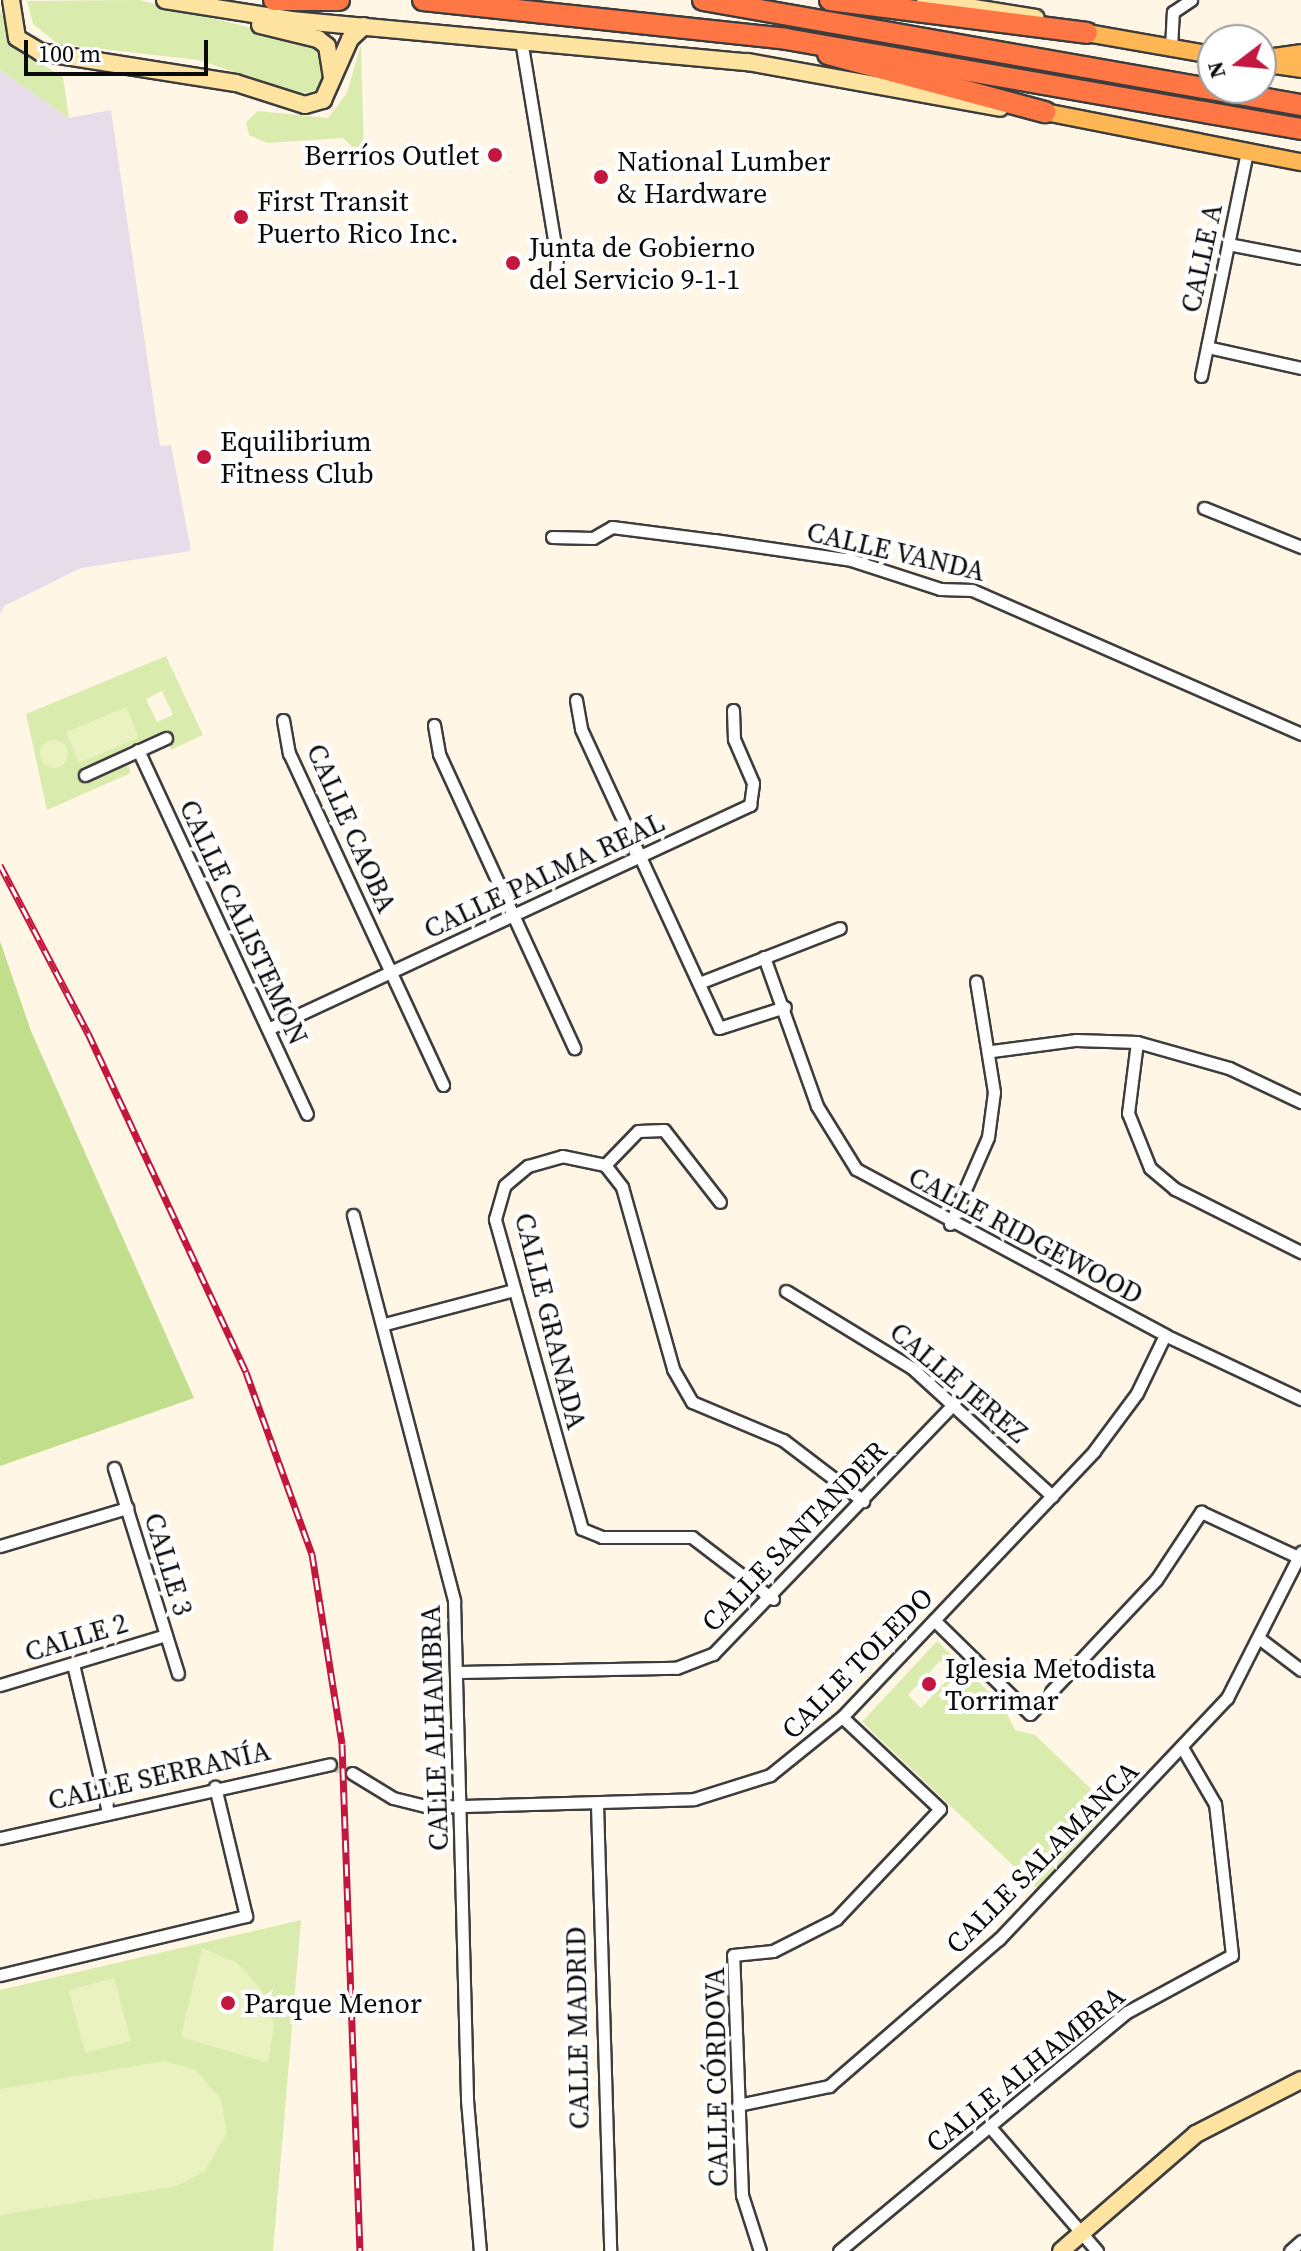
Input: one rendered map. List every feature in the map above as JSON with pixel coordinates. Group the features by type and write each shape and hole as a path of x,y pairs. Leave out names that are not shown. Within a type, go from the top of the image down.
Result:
{"highway":[{"path":"274,0 339,0"},
{"path":"423,0 786,39 1301,129"},
{"path":"703,0 1301,105"},
{"path":"830,0 1087,33"},
{"path":"786,39 856,64 1045,112"}],"main road":[{"path":"11,0 17,38 40,52 236,83 305,105 317,105 332,87 350,39 364,26"},
{"path":"165,0 318,39 327,46 332,87"},
{"path":"925,0 1197,52"},
{"path":"216,11 683,56 1045,112 1301,162"},
{"path":"1277,58 1301,53"},
{"path":"1277,64 1301,69"},
{"path":"1061,2251 1196,2134 1301,2080"}],"street":[{"path":"1171,48 1174,20 1186,3"},
{"path":"521,40 557,257 555,284"},
{"name":"CALLE A","path":"1201,376 1247,151"},
{"path":"1228,244 1301,258"},
{"path":"1207,347 1301,368"},
{"path":"1204,508 1301,547"},
{"name":"CALLE VANDA","path":"552,537 593,538 612,527 851,560 940,589 972,590 1301,734"},
{"path":"576,700 581,729 719,1028 785,1007"},
{"name":"CALLE PALMA REAL","path":"268,1029 750,805 753,783 734,739 733,710"},
{"name":"CALLE CAOBA","path":"283,720 289,753 443,1085"},
{"path":"434,725 439,754 574,1048"},
{"path":"85,775 166,738"},
{"name":"CALLE CALISTEMON","path":"138,750 307,1114"},
{"path":"699,983 840,928"},
{"name":"CALLE RIDGEWOOD","path":"764,957 832,1140 856,1169 950,1224 1165,1335 1301,1399"},
{"path":"950,1224 988,1137 992,1051 976,981"},
{"path":"992,1051 1076,1040 1137,1042 1229,1068 1301,1102"},
{"path":"1137,1042 1128,1113 1150,1168 1175,1189 1301,1252"},
{"path":"720,1202 664,1130 638,1131 605,1165 622,1187 673,1369 692,1402 783,1440 863,1501"},
{"name":"CALLE GRANADA","path":"605,1165 562,1156 528,1166 505,1185 495,1219 582,1529 602,1537 692,1537 773,1599"},
{"name":"CALLE ALHAMBRA","path":"353,1215 441,1529 459,1672 467,2100 480,2251"},
{"path":"385,1324 514,1290"},
{"name":"CALLE JEREZ","path":"786,1291 868,1336 954,1404 1052,1496"},
{"name":"CALLE TOLEDO","path":"352,1773 393,1798 462,1807 597,1804 694,1799 742,1788 795,1761 842,1717 1122,1418 1165,1335"},
{"name":"CALLE SANTANDER","path":"459,1672 676,1668 725,1646 773,1599 954,1404"},
{"name":"CALLE 3","path":"114,1468 178,1673"},
{"path":"0,1546 127,1508"},
{"path":"934,1620 1030,1714 1156,1580 1201,1512 1300,1554"},
{"name":"CALLE SALAMANCA","path":"738,2105 800,2096 852,2069 999,1939 1183,1749 1227,1698 1260,1639 1300,1554"},
{"name":"CALLE 2","path":"0,1685 166,1635"},
{"path":"1260,1639 1301,1670"},
{"path":"73,1664 108,1812"},
{"name":"CALLE CÓRDOVA","path":"760,2251 742,2195 733,1955 773,1951 836,1919 940,1809 842,1717"},
{"name":"CALLE ALHAMBRA","path":"839,2251 1127,2012 1232,1955 1215,1804 1183,1749"},
{"name":"CALLE SERRANÍA","path":"0,1838 215,1787 330,1764"},
{"path":"0,1975 246,1916 215,1787"},
{"name":"CALLE MADRID","path":"597,1804 610,2251"},
{"path":"990,2127 1097,2251"},
{"path":"1290,2251 1301,2241"}],"shaded area":[{"path":"0,70 69,118 111,110 160,446 171,445 191,551 81,568 4,606 0,614"}],"green space":[{"path":"139,0 316,44 326,66 323,80 315,92 298,93 198,60 58,44 33,24 27,1"},
{"path":"0,10 18,50 63,77 69,118 0,70"},
{"path":"361,44 364,158 343,138 267,143 249,135 246,122 258,111 328,118 347,93"},
{"path":"166,656 203,735 171,750 163,731 123,749 131,773 47,810 26,714","holes":["162,691 173,715 157,722 146,699"]},
{"path":"126,707 139,737 79,763 66,732"},
{"path":"54,740 64,744 68,754 64,764 54,768 44,764 40,754 44,744"},
{"path":"0,941 31,1031 194,1398 0,1466"},
{"path":"937,1641 1003,1706 1015,1730 1035,1735 1111,1808 1037,1888 862,1722","holes":["940,1661 954,1673 921,1708 908,1695"]},
{"path":"301,1920 273,2251 0,2251 0,1990"},
{"name":"Parque Menor","path":"202,1948 237,1963 261,1989 274,2025 268,2063 181,2037"},
{"path":"114,1978 131,2041 85,2053 69,1990"},
{"path":"165,2061 196,2070 221,2100 227,2133 205,2171 177,2186 0,2215 0,2089"}],"tunnel":[{"path":"330,1764 352,1773"}],"railway":[{"path":"0,865 88,1033 246,1372 312,1554 342,1744 360,2251"}],"place":[{"name":"Berríos Outlet","path":"495,155"},
{"name":"National Lumber & Hardware","path":"601,177"},
{"name":"First Transit Puerto Rico Inc.","path":"241,217"},
{"name":"Junta de Gobierno del Servicio 9-1-1","path":"513,263"},
{"name":"Equilibrium Fitness Club","path":"204,457"},
{"name":"Iglesia Metodista Torrimar","path":"929,1684"},
{"name":"Parque Menor","path":"228,2003"}]}
